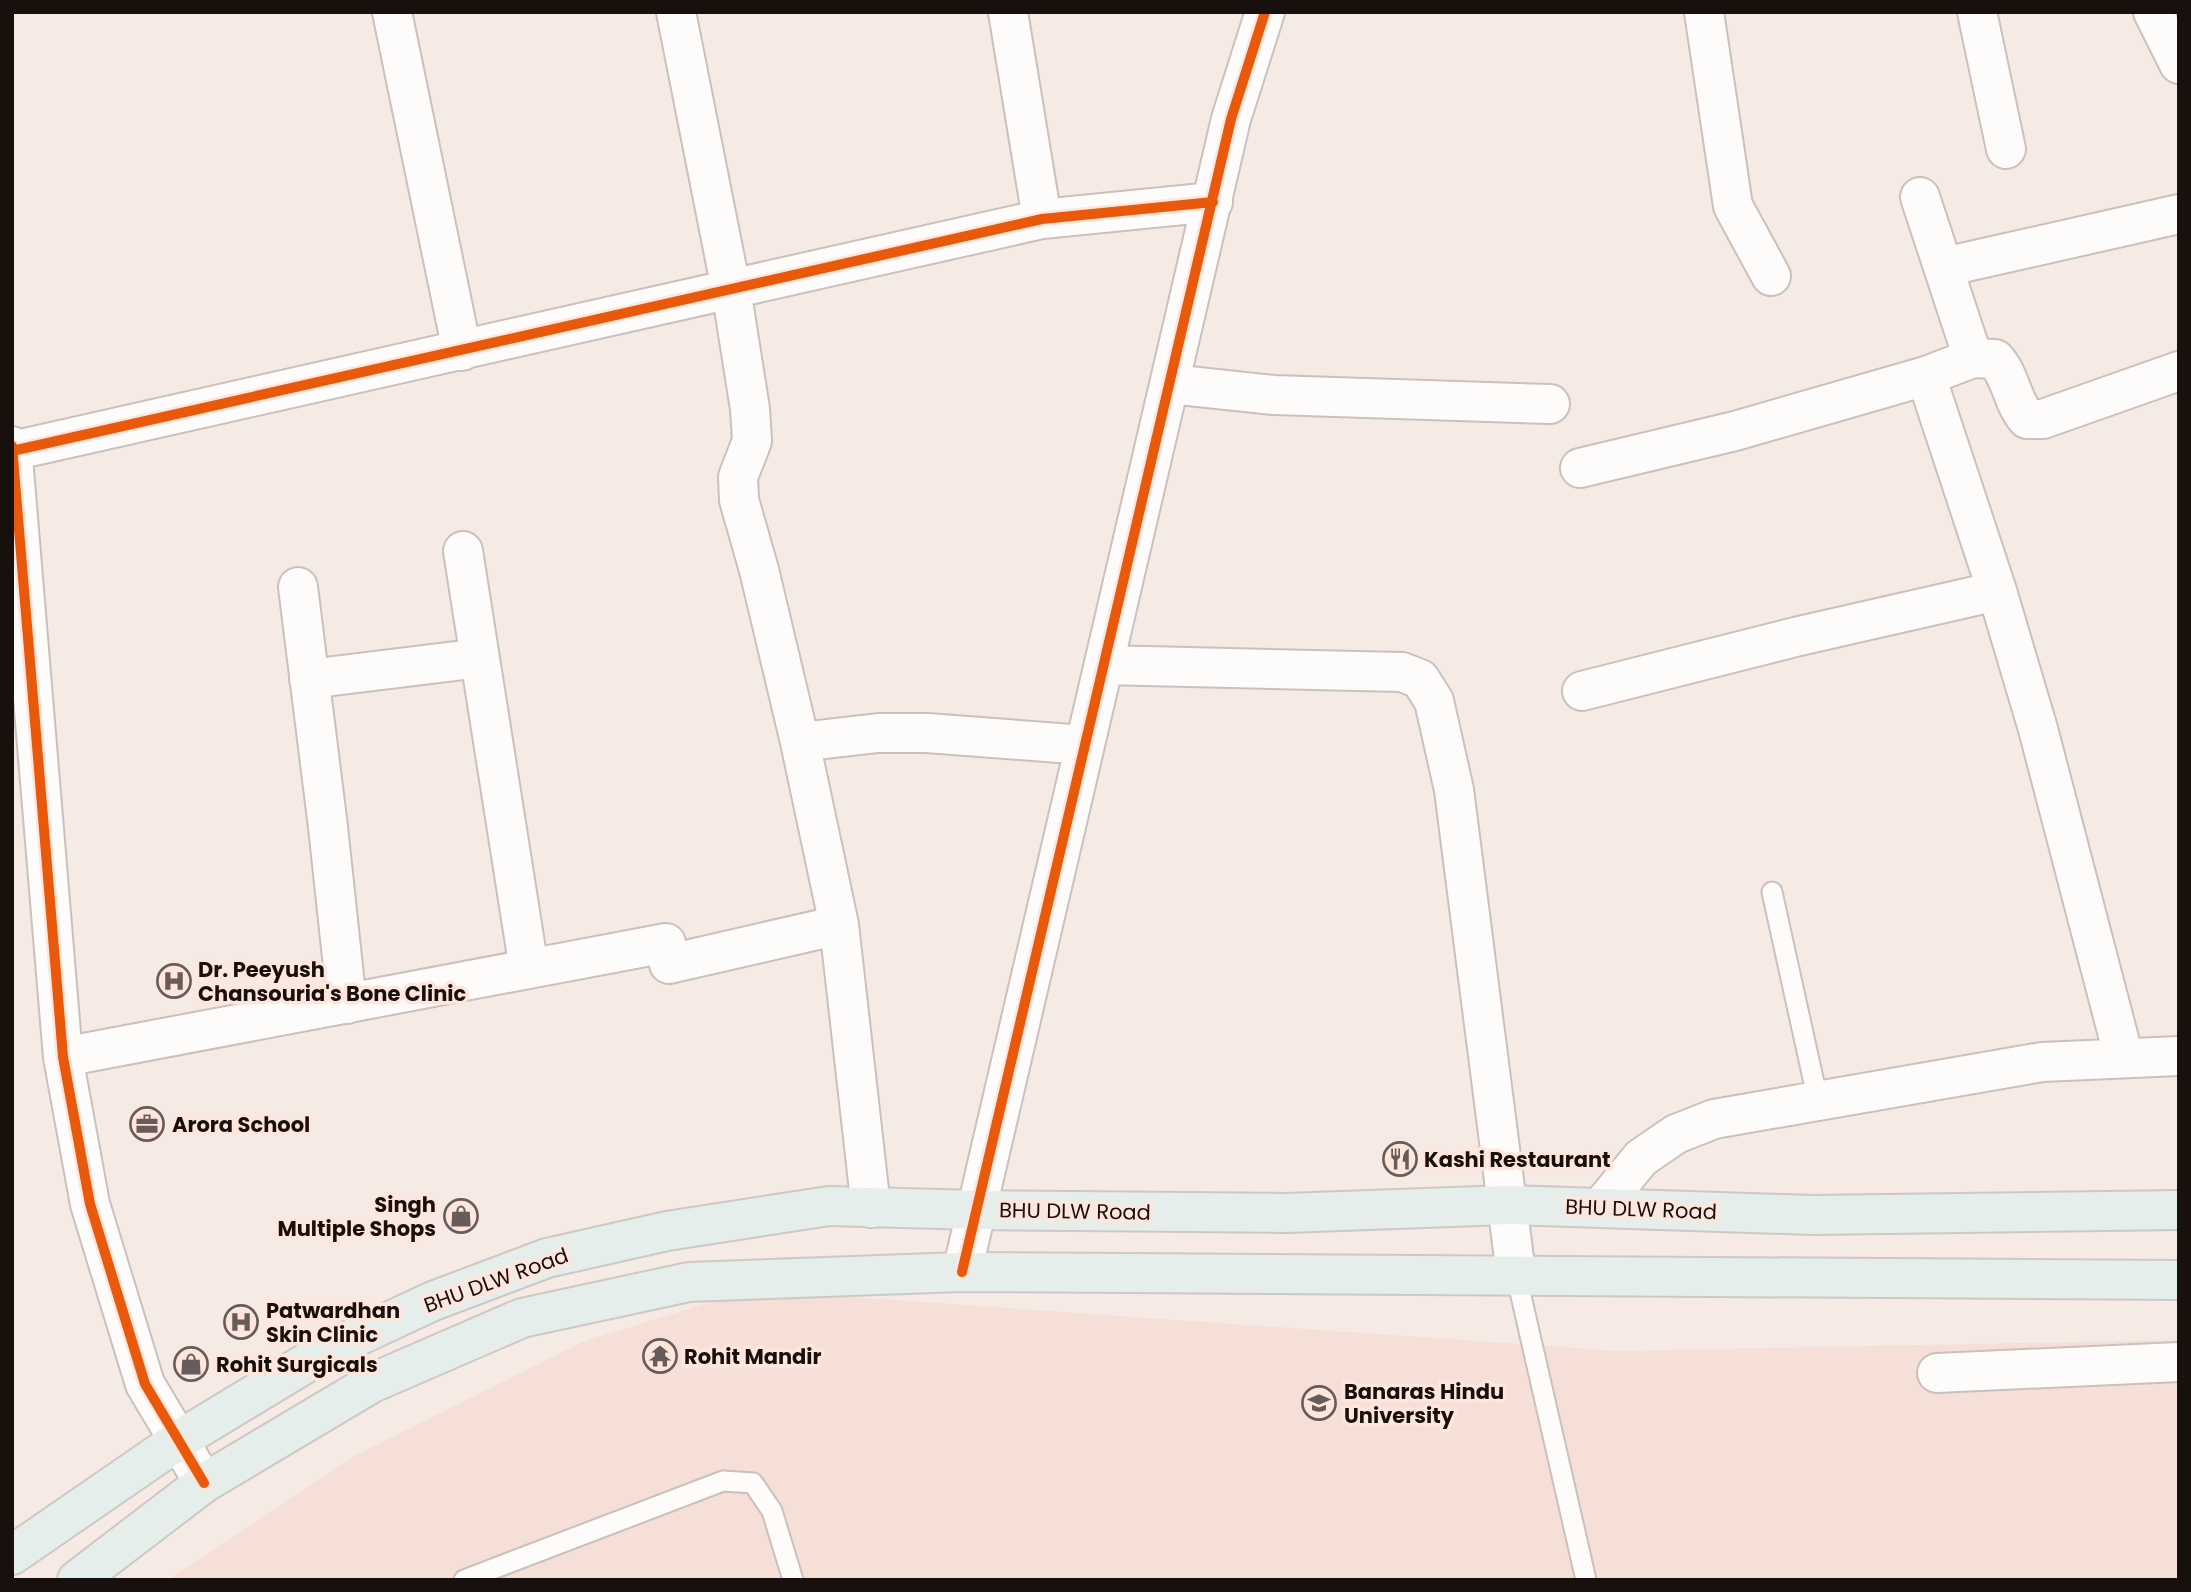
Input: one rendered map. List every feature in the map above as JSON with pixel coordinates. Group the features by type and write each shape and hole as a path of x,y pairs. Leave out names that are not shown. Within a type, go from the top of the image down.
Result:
{"main road":[{"name":"BHU DLW Road","path":"12,1555 178,1440 327,1351 433,1301 547,1258 667,1231 829,1206 1286,1213 1508,1205 1813,1215 2179,1210"},
{"path":"77,1580 204,1483 372,1382 522,1318 689,1282 962,1272 2179,1280"}],"street":[{"path":"392,12 462,351"},
{"path":"676,12 731,289 752,427 752,441 738,477 739,500 759,570 800,742 839,925 871,1208"},
{"path":"1008,12 1042,219"},
{"path":"962,1272 1231,119 1265,12"},
{"path":"1704,12 1733,206 1771,276"},
{"path":"1977,12 2006,149"},
{"path":"2153,12 2179,64"},
{"path":"1920,197 1973,358"},
{"path":"12,451 1042,219 1213,202"},
{"path":"1944,267 2179,214"},
{"path":"1580,468 1735,431 1926,376 1973,358 1995,359 2003,368 2020,412 2027,419 2043,419 2179,371"},
{"path":"1926,376 1997,591 2038,729 2124,1058"},
{"path":"1170,384 1274,395 1550,404"},
{"path":"12,446 63,1057 90,1204 145,1384 204,1483"},
{"path":"463,551 529,969"},
{"path":"298,587 346,1004"},
{"path":"1582,691 1795,637 1997,591"},
{"path":"309,679 480,659"},
{"path":"1104,665 1402,672 1420,679 1434,701 1454,789 1516,1274"},
{"path":"800,742 878,733 927,733 1085,746"},
{"path":"63,1057 529,969 667,953 839,925"},
{"path":"1601,1208 1641,1158 1676,1134 1714,1119 2042,1062 2179,1056"},
{"path":"1937,1373 2179,1362"}],"lane":[{"path":"1772,892 1818,1101"},
{"path":"1516,1274 1586,1580"},
{"path":"464,1580 723,1481 753,1483 772,1511 793,1580"}],"shaded area":[{"name":"Banaras Hindu University","path":"750,1290 1618,1351 2179,1340 2179,1580 168,1580 356,1455 582,1342"}],"cycle path":[{"path":"962,1272 1231,119 1265,12"},
{"path":"12,451 1042,219 1213,202"},
{"path":"12,446 63,1057 90,1204 145,1384 204,1483"}],"place":[{"name":"Dr. Peeyush Chansouria's Bone Clinic","path":"174,981"},
{"name":"Arora School","path":"147,1124"},
{"name":"Kashi Restaurant","path":"1400,1159"},
{"name":"Singh Multiple Shops","path":"461,1216"},
{"name":"Patwardhan Skin Clinic","path":"241,1322"},
{"name":"Rohit Mandir","path":"660,1356"},
{"name":"Rohit Surgicals","path":"191,1364"},
{"name":"Banaras Hindu University","path":"1319,1403"}]}
